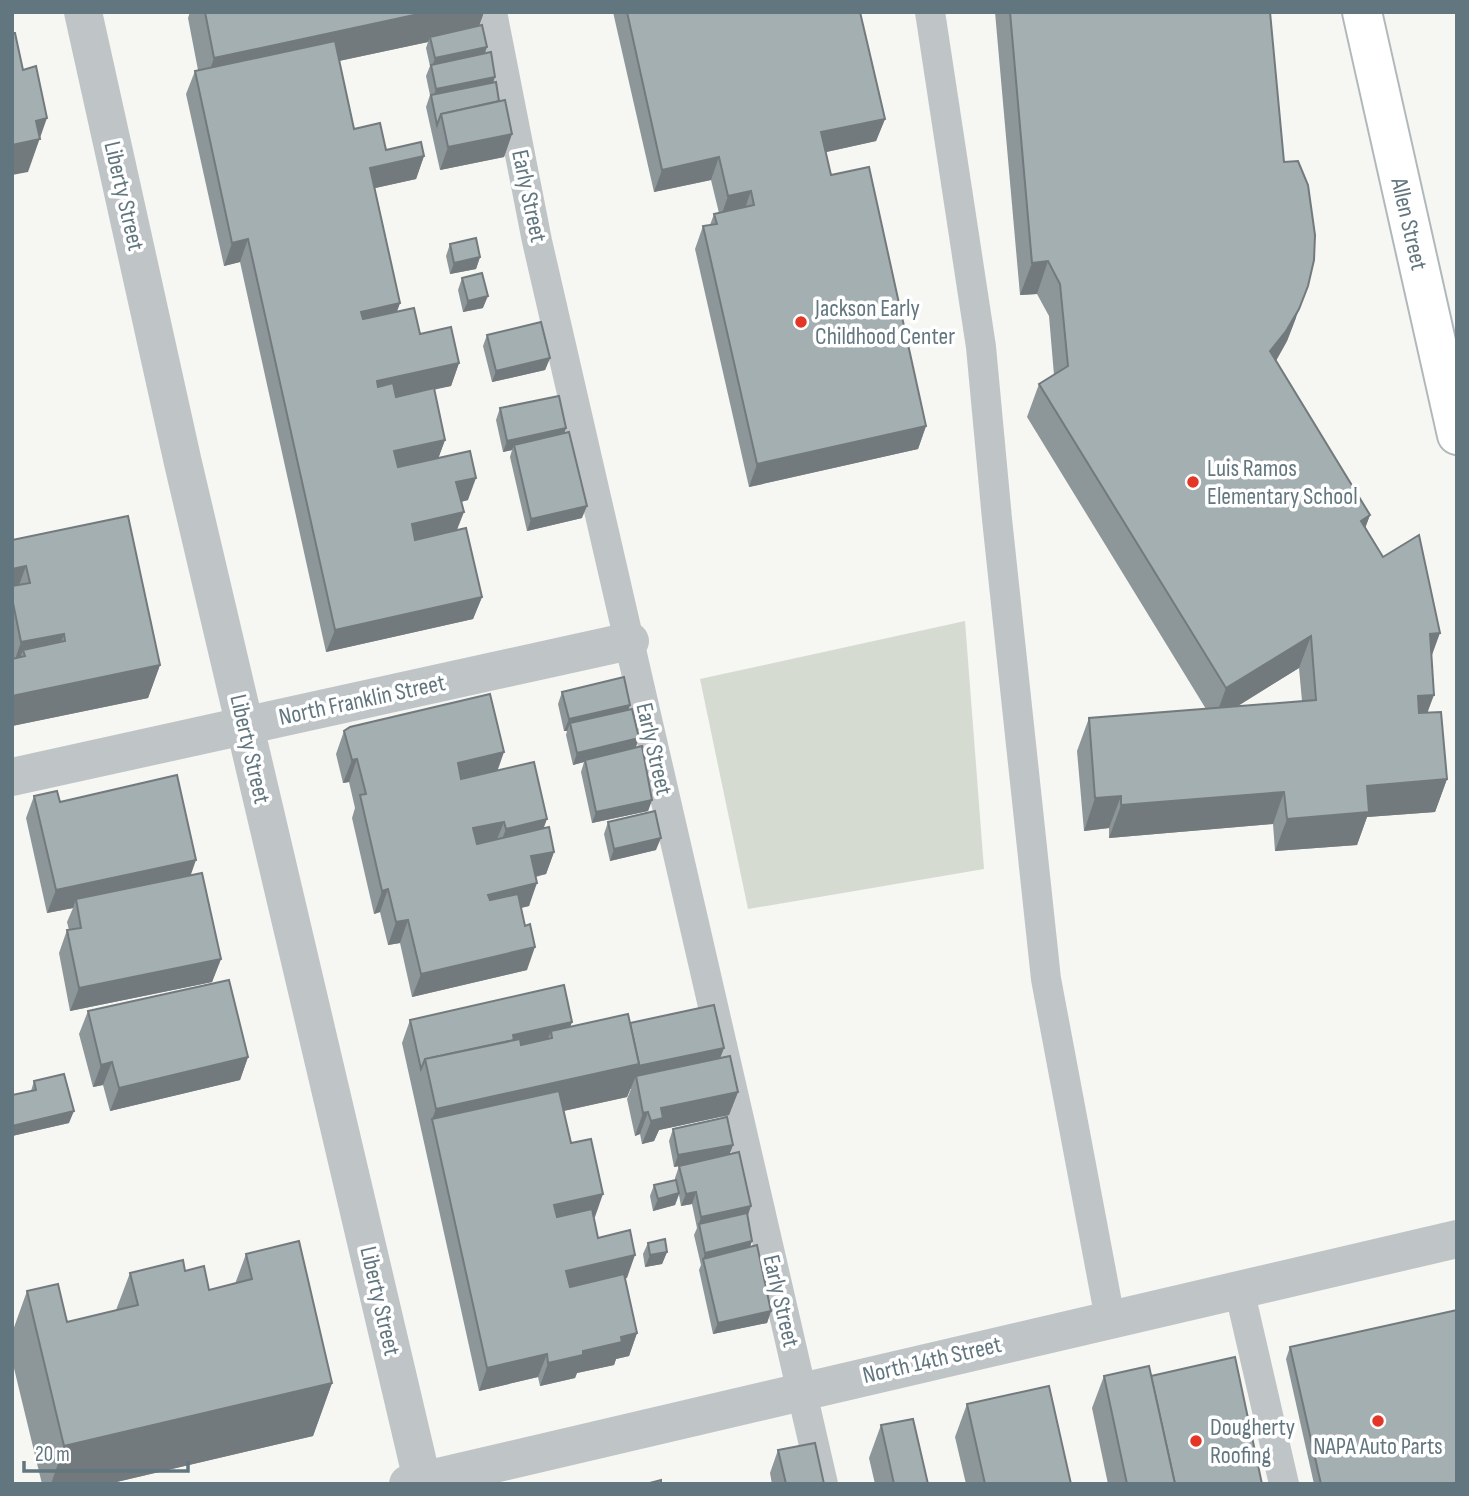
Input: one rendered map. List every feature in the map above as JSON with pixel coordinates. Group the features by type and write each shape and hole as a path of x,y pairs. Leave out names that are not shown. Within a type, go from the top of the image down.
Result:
{"street":[{"name":"Liberty Street","path":"83,12 183,463 417,1483"},
{"name":"Allen Street","path":"1362,12 1457,435"},
{"name":"North Franklin Street","path":"12,776 630,641"},
{"name":"North 14th Street","path":"417,1483 1457,1239"}],"lane":[{"name":"Early Street","path":"492,12 537,241 823,1484"},
{"path":"930,12 981,347 1046,979 1110,1319"},
{"path":"1239,1289 1284,1484"}],"shaded area":[{"path":"965,621 984,869 748,909 700,679"}],"building":[{"path":"205,12 428,12 214,58"},
{"name":"Jackson Early Childhood Center","path":"627,12 860,12 885,119 821,132 831,175 869,167 926,426 757,464 703,226 717,224 714,214 754,205 751,191 728,196 719,157 662,170"},
{"name":"Luis Ramos Elementary School","path":"1010,12 1270,12 1284,162 1298,161 1308,185 1315,235 1314,260 1308,286 1299,309 1270,351 1370,515 1361,521 1383,557 1419,535 1440,633 1430,634 1434,695 1418,696 1419,713 1441,712 1447,779 1367,786 1369,812 1287,819 1284,792 1121,805 1121,796 1095,798 1089,718 1316,700 1311,636 1226,688 1039,384 1068,366 1060,284 1048,261 1032,263"},
{"path":"482,25 487,47 435,58 430,37"},
{"path":"12,33 15,33 23,70 36,66 47,118 36,121 40,139 12,145"},
{"path":"335,41 354,129 380,123 386,150 421,142 424,156 370,168 400,303 361,312 363,319 414,308 420,334 451,327 459,363 377,381 378,387 393,383 396,397 434,388 445,440 394,451 398,467 470,451 476,478 456,482 464,512 412,524 415,540 466,528 482,597 335,630 248,239 232,243 195,71"},
{"path":"491,52 495,77 436,89 431,65"},
{"path":"496,82 499,101 441,114 437,125 431,95"},
{"path":"505,100 512,134 448,147 441,114"},
{"path":"476,238 480,257 454,263 450,244"},
{"path":"482,273 488,296 468,301 462,278"},
{"path":"541,322 550,358 496,371 487,335"},
{"path":"559,396 566,428 507,441 500,408"},
{"path":"569,432 587,506 531,519 514,445"},
{"path":"128,516 160,665 12,696 12,659 25,656 23,650 65,641 64,634 21,642 12,586 30,583 26,566 12,569 12,540"},
{"path":"624,677 630,705 569,719 562,692"},
{"path":"490,694 504,752 458,763 461,779 534,762 547,819 506,829 504,822 473,828 477,844 549,827 554,852 531,856 537,883 488,895 490,900 518,894 525,926 530,924 535,947 421,974 408,920 396,922 388,889 382,891 360,795 366,794 357,759 352,760 344,731 350,727"},
{"path":"632,709 639,738 577,753 570,723"},
{"path":"642,746 652,800 596,812 585,760"},
{"path":"177,775 196,860 56,890 34,796 57,791 60,802"},
{"path":"655,811 661,838 614,849 608,822"},
{"path":"202,873 221,959 79,988 67,930 81,928 76,899"},
{"path":"229,980 248,1057 119,1088 112,1062 101,1065 88,1011"},
{"path":"564,985 572,1022 513,1035 514,1040 425,1059 421,1069 410,1020"},
{"path":"714,1005 724,1048 638,1066 630,1023"},
{"path":"628,1014 639,1064 436,1109 425,1059 520,1039 521,1045 552,1038 551,1031"},
{"path":"730,1056 738,1092 661,1108 663,1118 651,1121 648,1112 643,1113 636,1076"},
{"path":"64,1074 74,1111 12,1126 12,1095 36,1090 34,1081"},
{"path":"559,1091 571,1143 591,1139 603,1194 554,1205 557,1217 592,1209 598,1238 630,1230 635,1255 566,1271 570,1287 624,1274 637,1333 621,1337 622,1342 583,1351 583,1355 548,1363 547,1354 487,1368 432,1119"},
{"path":"727,1117 733,1145 678,1155 673,1129"},
{"path":"739,1152 751,1206 701,1217 696,1192 686,1194 679,1166"},
{"path":"676,1180 679,1193 658,1199 654,1185"},
{"path":"747,1213 752,1241 705,1253 699,1224"},
{"path":"665,1239 667,1252 650,1255 648,1243"},
{"path":"299,1241 332,1383 64,1446 27,1291 58,1284 67,1322 138,1305 130,1273 183,1260 185,1271 204,1266 209,1290 252,1279 246,1254"},
{"path":"757,1245 771,1311 718,1323 703,1259"},
{"name":"NAPA Auto Parts","path":"1457,1310 1457,1484 1321,1484 1290,1347"},
{"name":"Dougherty Roofing","path":"1235,1357 1262,1484 1175,1484 1151,1376"},
{"path":"1149,1366 1175,1484 1127,1484 1104,1376"},
{"path":"1049,1386 1071,1484 985,1484 967,1404"},
{"path":"913,1419 928,1484 894,1484 881,1425"},
{"path":"815,1443 824,1484 786,1484 778,1450"}],"place":[{"name":"Jackson Early Childhood Center","path":"801,322"},
{"name":"Luis Ramos Elementary School","path":"1193,482"},
{"name":"NAPA Auto Parts","path":"1378,1421"},
{"name":"Dougherty Roofing","path":"1196,1441"}]}
